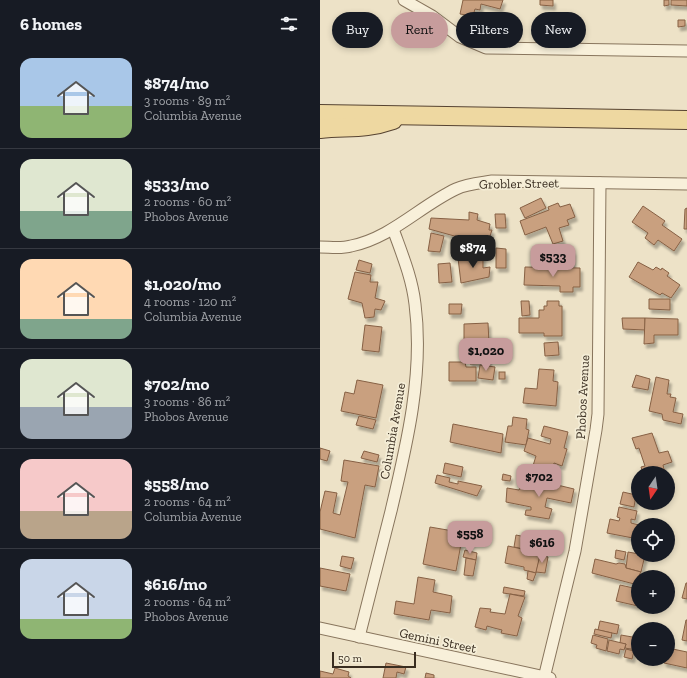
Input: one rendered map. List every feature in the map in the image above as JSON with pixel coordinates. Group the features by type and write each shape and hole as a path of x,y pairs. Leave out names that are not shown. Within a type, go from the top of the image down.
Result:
{"main road":[{"path":"320,114 687,120"},
{"path":"320,129 368,127 407,115"}],"street":[{"path":"404,0 432,16 460,37 486,48 687,51"},
{"name":"Grobler Street","path":"320,247 350,247 393,229 447,193 466,185 492,181 687,184"},
{"name":"Phobos Avenue","path":"546,678 575,551 598,414 600,183"},
{"name":"Columbia Avenue","path":"359,637 401,468 415,385 417,355 415,303 405,260 393,229"},
{"name":"Gemini Street","path":"320,628 546,678"}],"building":[{"path":"463,0 503,0 500,9 481,4 480,10 475,9 474,12 460,12"},
{"path":"540,0 553,0 553,6 540,5"},
{"path":"664,0 669,0 669,5 664,6"},
{"path":"671,0 687,0 687,6 671,5"},
{"path":"678,20 685,20 685,26 678,27"},
{"path":"541,198 546,208 525,218 520,208"},
{"path":"558,203 560,207 570,204 575,217 567,220 569,225 559,228 563,241 553,244 546,227 525,235 520,221 549,210 548,207"},
{"path":"643,206 665,221 662,225 682,239 674,251 658,240 654,245 645,238 648,233 632,222"},
{"path":"687,208 687,229 684,229 685,209"},
{"path":"469,212 478,214 477,220 490,224 489,230 492,230 487,245 429,229 431,218 469,220"},
{"path":"495,214 505,214 506,228 496,228"},
{"path":"431,233 444,236 440,252 428,251"},
{"path":"496,248 506,249 506,268 496,268"},
{"path":"549,251 573,251 573,265 560,265 560,261 549,261"},
{"path":"483,256 483,268 490,267 489,277 461,283 458,258"},
{"path":"359,260 372,264 370,273 356,270"},
{"path":"638,262 653,270 656,267 661,270 662,268 669,273 667,276 680,285 671,298 662,293 660,295 629,277"},
{"path":"450,263 452,282 439,283 438,264"},
{"path":"525,267 580,268 580,287 573,287 573,292 560,292 560,286 524,285"},
{"path":"355,272 371,275 370,282 378,282 375,298 385,301 381,310 375,309 374,317 365,318 362,303 348,299"},
{"path":"649,299 670,299 670,310 649,309"},
{"path":"521,301 529,301 530,315 522,316"},
{"path":"547,301 559,301 559,306 562,306 562,336 544,336 544,333 519,333 519,318 539,318 539,310 544,310 544,306 547,306"},
{"path":"449,304 462,304 461,314 449,314"},
{"path":"622,318 645,318 645,330 623,329"},
{"path":"645,318 678,319 678,335 654,335 654,343 644,344"},
{"path":"488,323 489,343 464,344 464,324"},
{"path":"365,325 382,327 379,352 362,350"},
{"path":"558,342 559,355 545,356 544,343"},
{"path":"469,357 488,357 489,363 470,364"},
{"path":"449,362 465,362 466,367 476,367 476,381 449,381"},
{"path":"480,365 495,367 493,380 478,378"},
{"path":"539,369 554,370 553,381 558,382 556,406 523,403 525,388 537,389"},
{"path":"499,372 505,372 505,379 499,379"},
{"path":"636,375 650,379 648,390 632,387"},
{"path":"656,377 669,380 667,394 671,394 670,397 676,398 673,412 683,414 681,424 663,420 662,414 649,411"},
{"path":"357,380 383,385 376,418 341,411 345,392 354,394"},
{"path":"359,416 376,420 373,429 356,425"},
{"path":"513,417 527,419 526,429 529,430 526,445 505,442 508,426 512,426"},
{"path":"453,424 503,434 501,453 450,442"},
{"path":"544,426 568,432 564,448 567,449 562,466 554,463 551,476 532,469 536,456 524,451 528,438 550,444 551,439 541,436"},
{"path":"652,433 659,453 668,451 672,462 663,466 645,466 639,448 636,449 632,438"},
{"path":"320,448 330,451 327,461 320,459"},
{"path":"364,451 379,455 377,462 361,458"},
{"path":"344,460 379,466 375,487 365,485 355,538 320,529 320,512 325,491 337,493 333,513 340,515 348,482 341,481"},
{"path":"445,463 463,467 461,477 443,473"},
{"path":"503,474 511,476 510,481 502,480"},
{"path":"437,475 450,478 449,482 458,484 458,481 482,486 477,496 435,483"},
{"path":"545,482 574,489 571,503 547,498 545,507 552,509 549,519 525,515 526,510 531,510 531,507 506,502 507,488 519,490 521,486 535,489 535,487 543,488"},
{"path":"623,492 631,494 631,506 620,504"},
{"path":"619,507 637,511 635,518 631,518 631,538 607,533 610,519 619,521 620,518 617,517"},
{"path":"430,527 459,532 457,543 461,544 456,571 423,564"},
{"path":"516,535 531,538 528,550 514,547"},
{"path":"531,539 540,541 538,551 529,549"},
{"path":"508,546 541,553 536,573 524,570 524,567 505,563"},
{"path":"465,550 477,553 476,560 463,557"},
{"path":"616,550 626,552 624,560 615,558"},
{"path":"628,552 631,553 631,562 643,562 641,570 626,568"},
{"path":"540,555 548,557 545,573 536,572"},
{"path":"342,556 354,558 351,569 340,566"},
{"path":"466,558 476,560 473,576 464,575"},
{"path":"595,559 616,564 625,564 626,568 634,570 631,570 631,583 592,573"},
{"path":"320,568 350,574 346,591 320,586"},
{"path":"528,571 536,573 533,581 527,579"},
{"path":"418,577 435,580 433,592 452,596 450,613 431,610 429,620 394,614 396,601 414,604"},
{"path":"687,583 687,599 682,598"},
{"path":"620,585 631,587 631,604 616,601"},
{"path":"504,587 525,591 524,596 503,593"},
{"path":"510,594 525,597 518,616 522,618 517,636 501,633 502,630 487,626 486,630 475,627 480,608 491,609 490,612 505,614"},
{"path":"687,620 687,641 682,640"},
{"path":"600,621 619,625 617,634 598,630"},
{"path":"595,629 612,633 611,638 594,634"},
{"path":"593,635 608,639 606,651 596,648 597,645 591,643"},
{"path":"621,635 631,637 631,649 625,648 626,644 620,643"},
{"path":"609,640 626,644 624,650 620,649 619,654 607,651"},
{"path":"626,649 631,650 631,659 624,657"},
{"path":"675,649 687,652 687,668 675,665"},
{"path":"386,663 406,667 404,674 397,672 396,678 383,678"},
{"path":"335,668 349,672 348,676 351,678 320,678 320,671 333,674"},
{"path":"426,673 434,675 434,678 425,678"}]}
